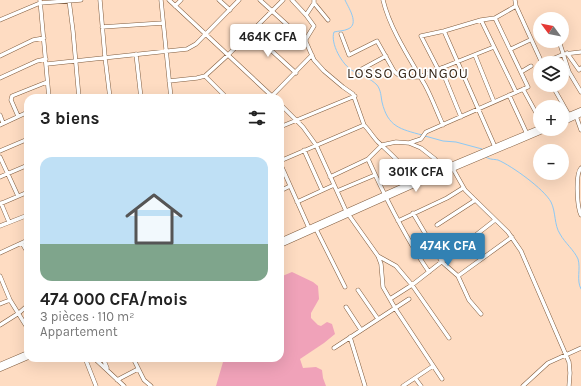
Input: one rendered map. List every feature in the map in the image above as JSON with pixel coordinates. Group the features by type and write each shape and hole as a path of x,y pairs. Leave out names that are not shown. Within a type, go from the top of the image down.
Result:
{"main road":[{"path":"569,115 581,110"},
{"path":"569,119 579,115"},
{"path":"284,243 384,196 533,131"},
{"path":"411,184 441,169 451,167 533,135"},
{"path":"284,239 308,228 348,213"},
{"path":"0,365 24,355"},
{"path":"0,365 24,358"}],"street":[{"path":"0,20 40,1 81,0"},
{"path":"100,0 110,94"},
{"path":"161,0 171,94"},
{"path":"169,0 269,94"},
{"path":"175,6 181,0"},
{"path":"220,0 230,10"},
{"path":"47,64 191,47 196,44 239,0"},
{"path":"260,0 306,42 314,60 324,71 355,96 364,125 401,164 407,173 411,184"},
{"path":"169,81 205,76 283,0"},
{"path":"292,0 314,26 306,39 306,42"},
{"path":"383,0 393,27 443,125"},
{"path":"515,0 530,40 538,56"},
{"path":"40,1 47,64 48,94"},
{"path":"69,1 79,94"},
{"path":"306,15 314,2 328,20"},
{"path":"461,117 440,69 421,36 481,20 496,18 516,6"},
{"path":"409,143 421,139 426,132 528,87 496,18"},
{"path":"481,20 516,92"},
{"path":"102,27 163,23"},
{"path":"444,31 456,62 495,147"},
{"path":"251,32 296,73"},
{"path":"341,34 349,55 377,41 394,70 400,76 419,77 494,47"},
{"path":"0,56 33,40 44,38"},
{"path":"510,49 530,40"},
{"path":"562,48 569,72 581,92"},
{"path":"560,56 581,52"},
{"path":"136,54 141,94"},
{"path":"565,54 579,70 581,68"},
{"path":"275,94 312,55"},
{"path":"475,55 494,102"},
{"path":"362,69 386,56"},
{"path":"0,78 37,62 46,60"},
{"path":"522,72 531,66"},
{"path":"205,76 223,94"},
{"path":"18,116 11,100 12,96 47,82"},
{"path":"523,89 533,107"},
{"path":"509,95 527,134"},
{"path":"284,125 355,96"},
{"path":"284,108 303,127 316,145 348,213 378,256 381,264 383,287 395,308 442,379"},
{"path":"0,116 2,124 24,114"},
{"path":"579,115 581,130"},
{"path":"284,160 364,125"},
{"path":"0,151 24,141"},
{"path":"330,177 368,160 382,145 396,142 409,143 421,148 435,159 441,169"},
{"path":"304,150 322,190"},
{"path":"0,157 18,196"},
{"path":"368,160 384,196 414,250 429,272"},
{"path":"0,177 24,167"},
{"path":"451,167 463,188 474,201 512,237 529,268 569,362 569,386"},
{"path":"581,168 578,172 579,211 581,215"},
{"path":"284,172 308,228"},
{"path":"337,191 375,175"},
{"path":"578,182 581,186"},
{"path":"297,202 334,185"},
{"path":"284,189 290,186"},
{"path":"398,221 447,198 463,188"},
{"path":"9,222 0,203 24,194"},
{"path":"437,225 474,201"},
{"path":"413,213 442,262 458,276 469,300 481,314"},
{"path":"0,226 24,216"},
{"path":"390,299 412,285 495,220"},
{"path":"316,229 345,287"},
{"path":"458,276 512,237"},
{"path":"0,253 22,243 24,246"},
{"path":"378,256 396,266 412,285 449,338"},
{"path":"0,276 10,300 24,322"},
{"path":"358,290 378,319"},
{"path":"334,348 409,299"},
{"path":"0,304 10,300"},
{"path":"346,307 361,330"},
{"path":"0,325 24,309"},
{"path":"350,337 365,386"},
{"path":"523,386 548,363 581,348"},
{"path":"87,362 96,386"},
{"path":"98,362 124,386"},
{"path":"105,362 108,371"},
{"path":"135,362 144,380 151,386"},
{"path":"403,386 433,366"},
{"path":"117,380 138,369"},
{"path":"415,378 421,386"}],"shaded area":[{"path":"292,272 318,286 319,299 311,313 311,318 321,326 327,322 332,324 335,334 300,359 303,368 316,367 322,370 326,386 216,386 223,362 284,362 284,275"}],"waterway":[{"path":"345,0 352,15 353,23 348,29 334,32 333,37 335,48 341,59 353,71 377,85 385,110 391,122 401,129 422,135"},
{"path":"425,136 482,149"},
{"path":"486,157 498,160 527,178 542,191 551,202 558,230 578,259 579,282 581,289"}],"district":[{"name":"LOSSO GOUNGOU","path":"408,73"}]}
